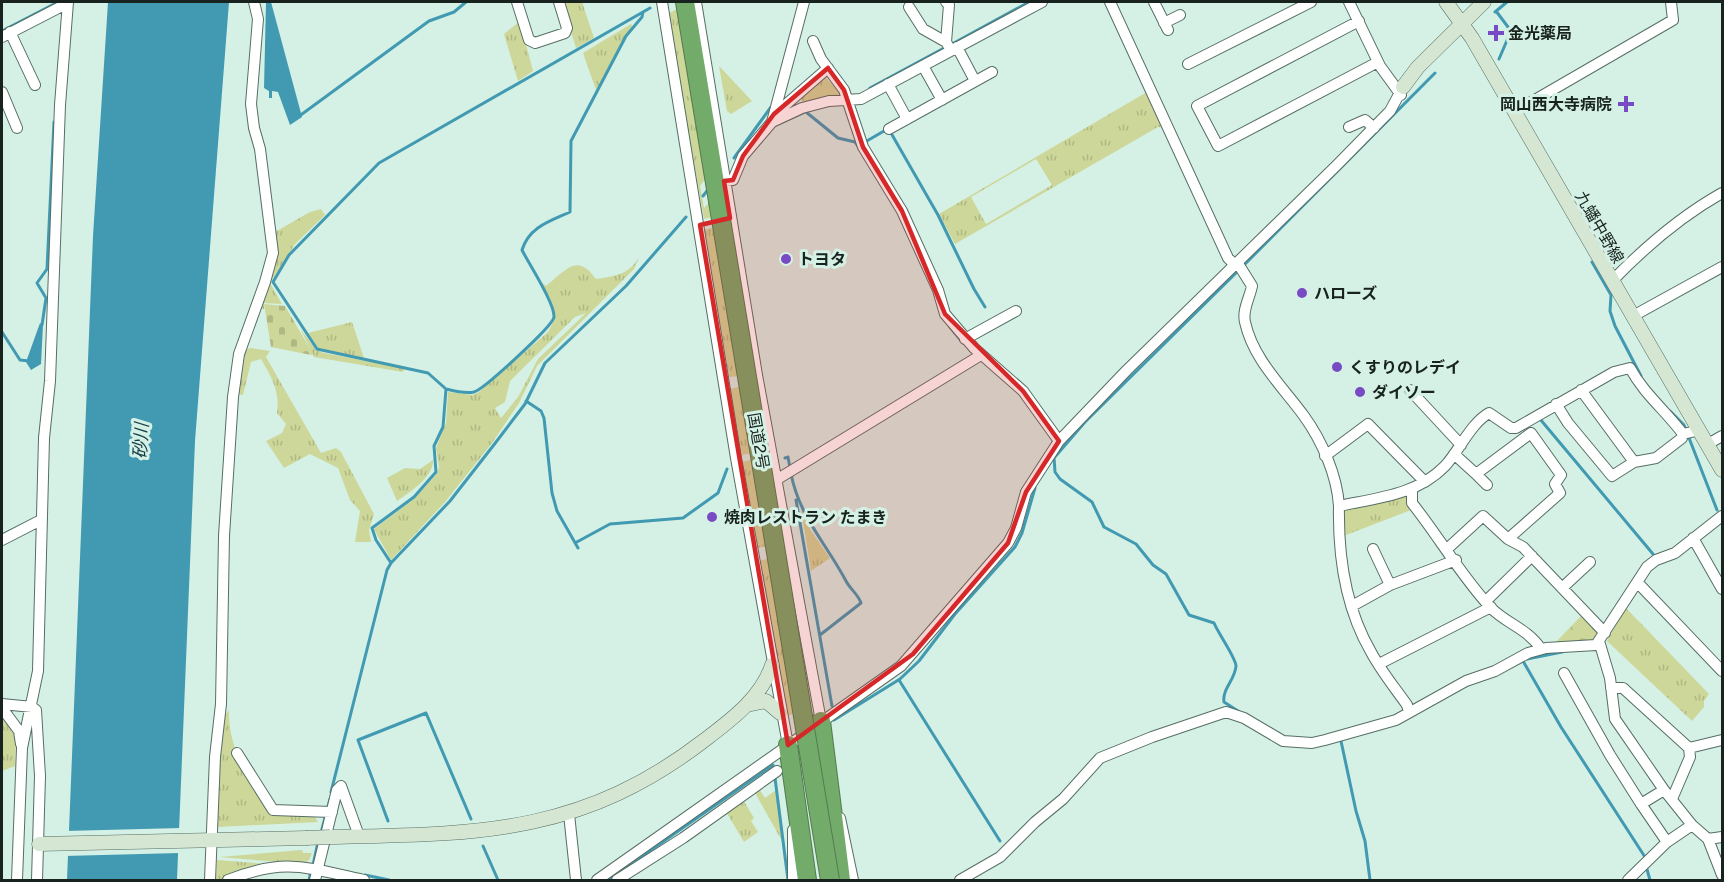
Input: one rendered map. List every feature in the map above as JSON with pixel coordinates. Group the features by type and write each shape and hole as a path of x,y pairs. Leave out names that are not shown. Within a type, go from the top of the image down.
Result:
{"highway":[{"name":"国道2号","path":"685,2 830,880"},
{"path":"821,721 841,880"},
{"path":"788,745 807,880"}],"street":[{"path":"35,85 6,34 68,2"},
{"path":"17,880 22,748 38,671 44,438 50,381 60,105 68,2"},
{"path":"210,880 214,757 221,704 224,536 233,396 239,354 273,253 260,149 251,104 258,19 254,2"},
{"path":"517,2 529,40 535,43 565,33 567,28 560,2"},
{"path":"677,2 663,5 726,383 736,458 755,554 780,713 788,745"},
{"path":"696,2 730,218 821,721"},
{"path":"771,122 804,2"},
{"path":"946,2 949,5 950,46"},
{"path":"771,122 829,101 861,99 923,66 950,46 1042,2"},
{"path":"1110,2 1228,258 1238,265 1252,286 1244,321 1256,349 1275,380 1305,417 1325,456 1336,486 1339,506 1338,539 1352,606 1370,652 1407,705 1409,712"},
{"path":"1154,2 1166,26 1180,15"},
{"path":"1188,64 1311,2"},
{"path":"1349,2 1378,62 1402,91"},
{"name":"九蟠中野線","path":"1446,2 1462,23 1633,316 1674,411 1690,433 1708,444 1722,470"},
{"path":"597,880 901,666 997,557 1016,528 1026,492 1059,441 1374,128 1418,67 1484,2"},
{"path":"1514,112 1673,20 1671,2"},
{"path":"909,7 923,29 950,46 975,81"},
{"path":"1359,21 1197,106 1218,146 1378,62"},
{"path":"813,41 844,90 863,147 902,211 938,290 945,314 979,356 1023,391 1059,441"},
{"path":"923,66 942,100"},
{"path":"724,181 733,180 743,156 771,122 828,68"},
{"path":"890,129 992,72"},
{"path":"888,84 907,119"},
{"path":"2,92 17,128"},
{"path":"1349,127 1365,120 1374,128"},
{"path":"1612,281 1635,256 1689,214 1722,193"},
{"path":"700,225 730,218"},
{"path":"1633,316 1722,267"},
{"path":"965,339 1016,311"},
{"path":"776,480 979,356"},
{"path":"1514,428 1556,404 1614,372 1630,368 1642,388 1674,411 1690,433 1656,458 1634,462 1612,476 1568,423 1556,404"},
{"path":"726,383 758,375"},
{"path":"1410,390 1487,485"},
{"path":"1581,390 1634,462"},
{"path":"1339,506 1412,490 1425,482 1444,466 1489,413 1514,428"},
{"path":"1325,456 1368,424 1425,482"},
{"path":"1514,428 1514,434 1520,441"},
{"path":"1476,474 1531,433 1561,474 1555,484 1560,493 1508,540"},
{"path":"1708,444 1722,436"},
{"path":"736,458 771,450"},
{"path":"1412,490 1412,503 1456,560 1475,589 1489,604 1533,636 1541,650"},
{"path":"1447,549 1483,516 1508,540 1523,547 1562,588 1602,637 1615,719 1664,790 1692,825 1708,839 1722,875"},
{"path":"960,880 1000,857 1035,822 1063,800 1100,758 1140,742 1226,712 1244,718 1275,738 1291,743 1312,743 1396,720 1466,681 1541,650 1590,646 1602,637 1647,567 1656,560 1676,553 1722,516"},
{"path":"2,540 41,520"},
{"path":"1693,538 1722,589"},
{"path":"1373,549 1390,585"},
{"path":"755,554 789,550"},
{"path":"1379,664 1489,604 1532,556"},
{"path":"1352,606 1390,585 1456,560"},
{"path":"1562,588 1590,562"},
{"path":"1637,582 1722,671"},
{"path":"46,844 484,832 569,814 652,778 702,743 747,705 765,681 772,665"},
{"path":"1564,673 1610,755 1666,842"},
{"path":"1611,688 1623,688 1689,748 1690,757 1672,799"},
{"path":"747,705 766,701 780,713"},
{"path":"2,706 32,707 36,711 46,844 37,880"},
{"path":"2,706 19,731 22,748"},
{"path":"1689,748 1722,740"},
{"path":"237,753 273,810 328,812"},
{"path":"617,880 684,838 777,771"},
{"path":"828,778 846,838 853,880"},
{"path":"793,880 794,784"},
{"path":"316,870 328,812 336,790 341,786 359,837"},
{"path":"1641,804 1664,790"},
{"path":"569,814 576,880"},
{"path":"1628,880 1666,842 1692,825"},
{"path":"1708,839 1722,837"},
{"path":"228,880 271,866 316,870 364,880"}],"highlighted area":[{"path":"828,68 844,90 863,147 902,211 945,314 1023,391 1059,441 1026,492 1008,543 913,654 788,745 700,225 730,218 724,181 733,180 743,156 774,114"}],"green space":[{"path":"562,2 582,2 594,38 576,48"},
{"path":"679,8 707,177 700,186 704,208 711,201 713,217 704,219 667,14"},
{"path":"520,21 533,71 518,81 504,34"},
{"path":"631,24 632,26 596,90 583,53"},
{"path":"719,66 752,101 731,114 727,111"},
{"path":"824,76 842,95 804,104 800,98"},
{"path":"1152,89 1169,128 1158,127 955,244 939,214","holes":["1036,159 1052,185 986,224 971,197"]},
{"path":"321,209 325,215 295,244 270,283 282,304 264,303 264,309 258,308 275,232 310,212"},
{"path":"716,227 741,376 729,377 704,230"},
{"path":"639,257 634,269 537,366 519,403 492,443 445,502 391,560 374,529 414,499 437,474 439,467 436,448 446,423 448,392 473,395 479,392 548,332 552,325 554,312 541,282 546,286 571,266 583,266 596,279 621,274","holes":["586,313 538,359 518,397 501,418 495,408 505,402 510,381 575,317"]},
{"path":"264,304 285,306 313,354 271,347"},
{"path":"352,322 364,358 318,348 308,333"},
{"path":"300,328 316,350 404,368 403,372 314,357"},
{"path":"251,348 270,351 266,357 321,453 336,448 341,452 374,514 369,530 371,542 355,542 360,511 350,500 338,468 310,454 284,468 266,441 282,433 286,424 277,413 276,391 261,359 251,362 243,395 236,394 244,350"},
{"path":"742,386 753,453 742,455 730,389"},
{"path":"770,455 783,543 757,548 742,462"},
{"path":"433,460 430,472 425,478 397,501 387,478 405,468 420,469"},
{"path":"1405,493 1411,510 1341,537 1341,509"},
{"path":"801,508 811,531 830,558 811,571"},
{"path":"784,554 787,556 811,703 787,717 759,561"},
{"path":"1626,608 1709,694 1704,701 1704,707 1692,721 1607,641"},
{"path":"1582,615 1596,629 1598,636 1595,642 1555,643"},
{"path":"229,710 236,751 270,811 313,814 318,822 217,827 222,719"},
{"path":"2,712 16,734 15,766 2,771"},
{"path":"758,787 765,798 776,790 782,841 754,791"},
{"path":"742,798 754,818 751,821 758,832 744,842 725,810"},
{"path":"302,850 303,853 312,853 309,860 303,864 219,857"},
{"path":"217,860 267,864 224,879 216,879"}],"water":[{"name":"砂川","path":"108,2 229,2 195,441 177,880 67,880 93,236"},
{"path":"266,2 271,2 302,117 290,125 278,92 272,91 272,98 269,98 269,91 264,88"},
{"path":"40,323 43,325 41,364 31,370 26,362"}],"pier":[{"path":"181,828 180,853 64,856 65,831"}],"waterway":[{"path":"2,31 58,2"},
{"path":"298,117 429,21 454,12 466,2"},
{"path":"952,44 1029,2"},
{"path":"1495,12 1507,2"},
{"path":"391,563 376,540 372,528 414,497 436,472 434,446 443,427 446,389 428,373 317,349 273,282 289,255 379,163 650,8"},
{"path":"1496,11 1511,31 1499,59"},
{"path":"446,389 467,393 480,389 551,323 554,317 553,311 522,250 525,242 535,230 570,212 571,141 626,36 642,17 643,12"},
{"path":"870,88 946,47"},
{"path":"1244,265 1435,73"},
{"path":"734,158 771,107"},
{"path":"806,112 838,138 855,142 858,146"},
{"path":"776,125 803,113"},
{"path":"42,325 46,298 37,283 47,269 54,122"},
{"path":"865,142 884,131 891,133 938,215 985,307"},
{"path":"703,196 710,187"},
{"path":"331,792 387,570 391,563 450,501 493,446 525,404 545,363 626,286 686,217"},
{"path":"1592,262 1611,295 1610,311 1615,326 1641,376"},
{"path":"1054,458 1085,422 1239,270"},
{"path":"950,327 963,343"},
{"path":"2,332 20,360 29,361"},
{"path":"526,401 541,411 544,418 552,493 557,511 578,548"},
{"path":"1670,411 1684,425 1717,510"},
{"path":"1540,419 1653,554"},
{"path":"785,458 788,457 790,468"},
{"path":"1054,457 1055,472 1060,479 1092,502 1104,527 1136,544 1153,565 1166,574 1189,615 1214,623 1236,666 1225,693 1224,702 1238,711"},
{"path":"575,543 610,524 683,518 718,493 727,469"},
{"path":"791,474 795,490 814,530 861,603 820,635"},
{"path":"834,720 900,679 919,661 955,614 1015,547 1022,533 1035,488"},
{"path":"796,500 832,706"},
{"path":"1527,659 1562,652"},
{"path":"1523,661 1561,727 1645,857"},
{"path":"899,680 1000,841"},
{"path":"388,821 358,740 426,713 471,819"},
{"path":"1341,741 1365,841 1370,880"},
{"path":"608,880 773,765"},
{"path":"775,778 788,880"},
{"path":"321,833 330,799"},
{"path":"313,865 318,842"},
{"path":"483,846 498,880"},
{"path":"1646,866 1650,880"},
{"path":"309,880 311,871"},
{"path":"365,875 389,880"}],"place":[{"name":"金光薬局","path":"1496,33"},
{"name":"岡山西大寺病院","path":"1626,104"},
{"name":"トヨタ","path":"786,259"},
{"name":"ハローズ","path":"1302,293"},
{"name":"くすりのレデイ","path":"1337,367"},
{"name":"ダイソー","path":"1360,392"},
{"name":"焼肉レストラン たまき","path":"712,517"}]}
